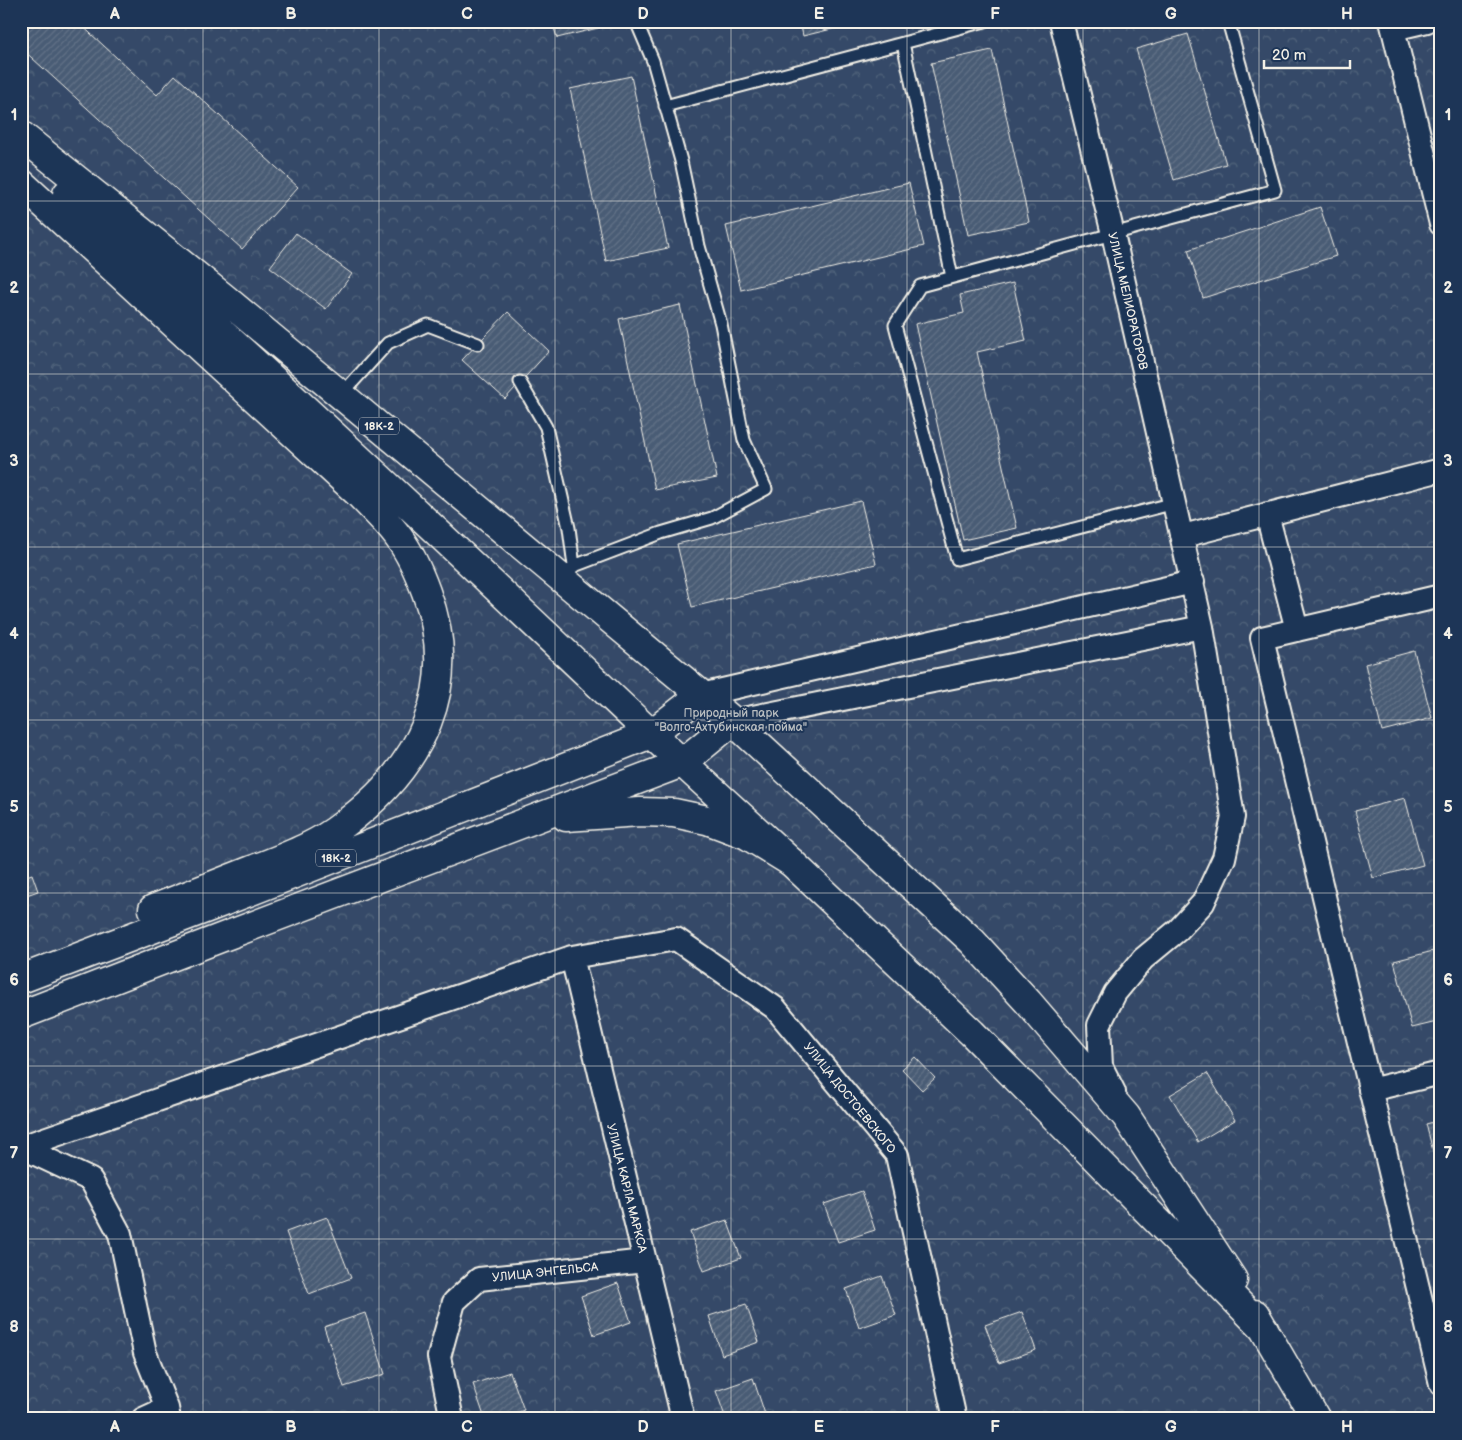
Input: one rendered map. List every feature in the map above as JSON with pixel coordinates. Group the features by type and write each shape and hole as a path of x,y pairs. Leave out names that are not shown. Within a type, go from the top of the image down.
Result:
{"main road":[{"name":"18К-2","path":"21,135 223,297 341,395 568,573 701,695 733,721 682,763 21,1015"},
{"name":"18К-2","path":"21,154 192,304 422,516 651,734"},
{"path":"21,183 358,493 399,538 418,569 431,604 438,636 440,671 432,707 420,740 403,767 381,792 343,826 298,851 21,962"},
{"name":"18К-2","path":"21,979 219,904 651,734 701,695"},
{"path":"733,721 972,941 1028,1002 1126,1116 1264,1329 1316,1419"},
{"path":"651,734 791,862 972,1033 1264,1329"},
{"path":"535,819 631,812 674,813 707,820 747,835 791,862"}],"street":[{"name":"УЛИЦА МЕЛИОРАТОРОВ","path":"1061,21 1113,234 1183,536 1202,627 1233,817 1224,858 1203,903 1178,930 1143,958 1115,993 1099,1025 1101,1066 1126,1116"},
{"path":"1427,21 1392,25 1441,224"},
{"path":"1183,536 1441,470"},
{"path":"1267,514 1298,630"},
{"path":"701,695 1192,582"},
{"path":"1441,596 1262,638 1441,1384"},
{"path":"733,721 1202,627"},
{"name":"УЛИЦА ДОСТОЕВСКОГО","path":"21,1147 572,957 676,939 775,1008 897,1155 955,1419"},
{"name":"УЛИЦА КАРЛА МАРКСА","path":"572,957 683,1419"},
{"path":"1370,1090 1441,1073"},
{"path":"21,1147 91,1180 120,1234 145,1354 168,1413 144,1419"},
{"name":"УЛИЦА ЭНГЕЛЬСА","path":"452,1419 439,1357 454,1302 479,1280 645,1261"}],"lane":[{"path":"520,382 546,428 569,528 568,573 660,533 712,518 766,489 744,440 721,324 699,246 681,161 653,61 636,21"},
{"path":"665,106 985,21"},
{"path":"1175,503 957,559 895,325 920,286 1275,190 1228,21"},
{"path":"903,43 952,277"},
{"path":"341,395 388,344 428,326 478,344"}],"green space":[{"name":"Природный парк \"Волго-Ахтубинская пойма\"","path":"21,21 1441,21 1441,1419 21,1419"}],"building":[{"path":"21,21 77,21 157,95 175,75 298,187 242,249 21,48"},
{"path":"552,21 596,21 598,28 557,38"},
{"path":"800,21 865,21 803,36"},
{"path":"1188,34 1226,164 1174,180 1136,49"},
{"path":"992,50 1029,222 968,235 931,63"},
{"path":"631,76 668,248 606,261 570,89"},
{"path":"909,183 924,246 741,290 726,226"},
{"path":"1320,207 1336,256 1203,298 1188,250"},
{"path":"296,233 352,274 326,309 270,267"},
{"path":"1013,283 1026,341 977,352 1017,528 963,540 915,324 964,313 960,295"},
{"path":"680,305 717,478 655,490 619,319"},
{"path":"508,312 549,351 505,399 462,360"},
{"path":"861,501 876,564 692,607 677,544"},
{"path":"1414,651 1432,718 1382,731 1365,664"},
{"path":"1405,798 1423,865 1373,878 1355,811"},
{"path":"32,874 38,891 21,897 21,878"},
{"path":"1441,949 1441,1021 1412,1028 1394,961"},
{"path":"915,1057 935,1078 922,1090 902,1069"},
{"path":"1207,1073 1235,1120 1198,1142 1170,1095"},
{"path":"1441,1120 1441,1182 1426,1124"},
{"path":"862,1191 875,1230 838,1242 824,1204"},
{"path":"327,1217 351,1278 309,1294 286,1232"},
{"path":"727,1220 741,1258 704,1271 690,1232"},
{"path":"882,1276 896,1315 859,1328 846,1289"},
{"path":"618,1283 631,1322 594,1335 581,1296"},
{"path":"746,1304 759,1342 722,1355 709,1316"},
{"path":"1022,1312 1036,1350 999,1363 985,1325"},
{"path":"365,1313 385,1374 344,1387 324,1327"},
{"path":"510,1372 524,1410 499,1419 485,1419 473,1384"},
{"path":"753,1378 766,1417 760,1419 726,1419 716,1391"}]}
